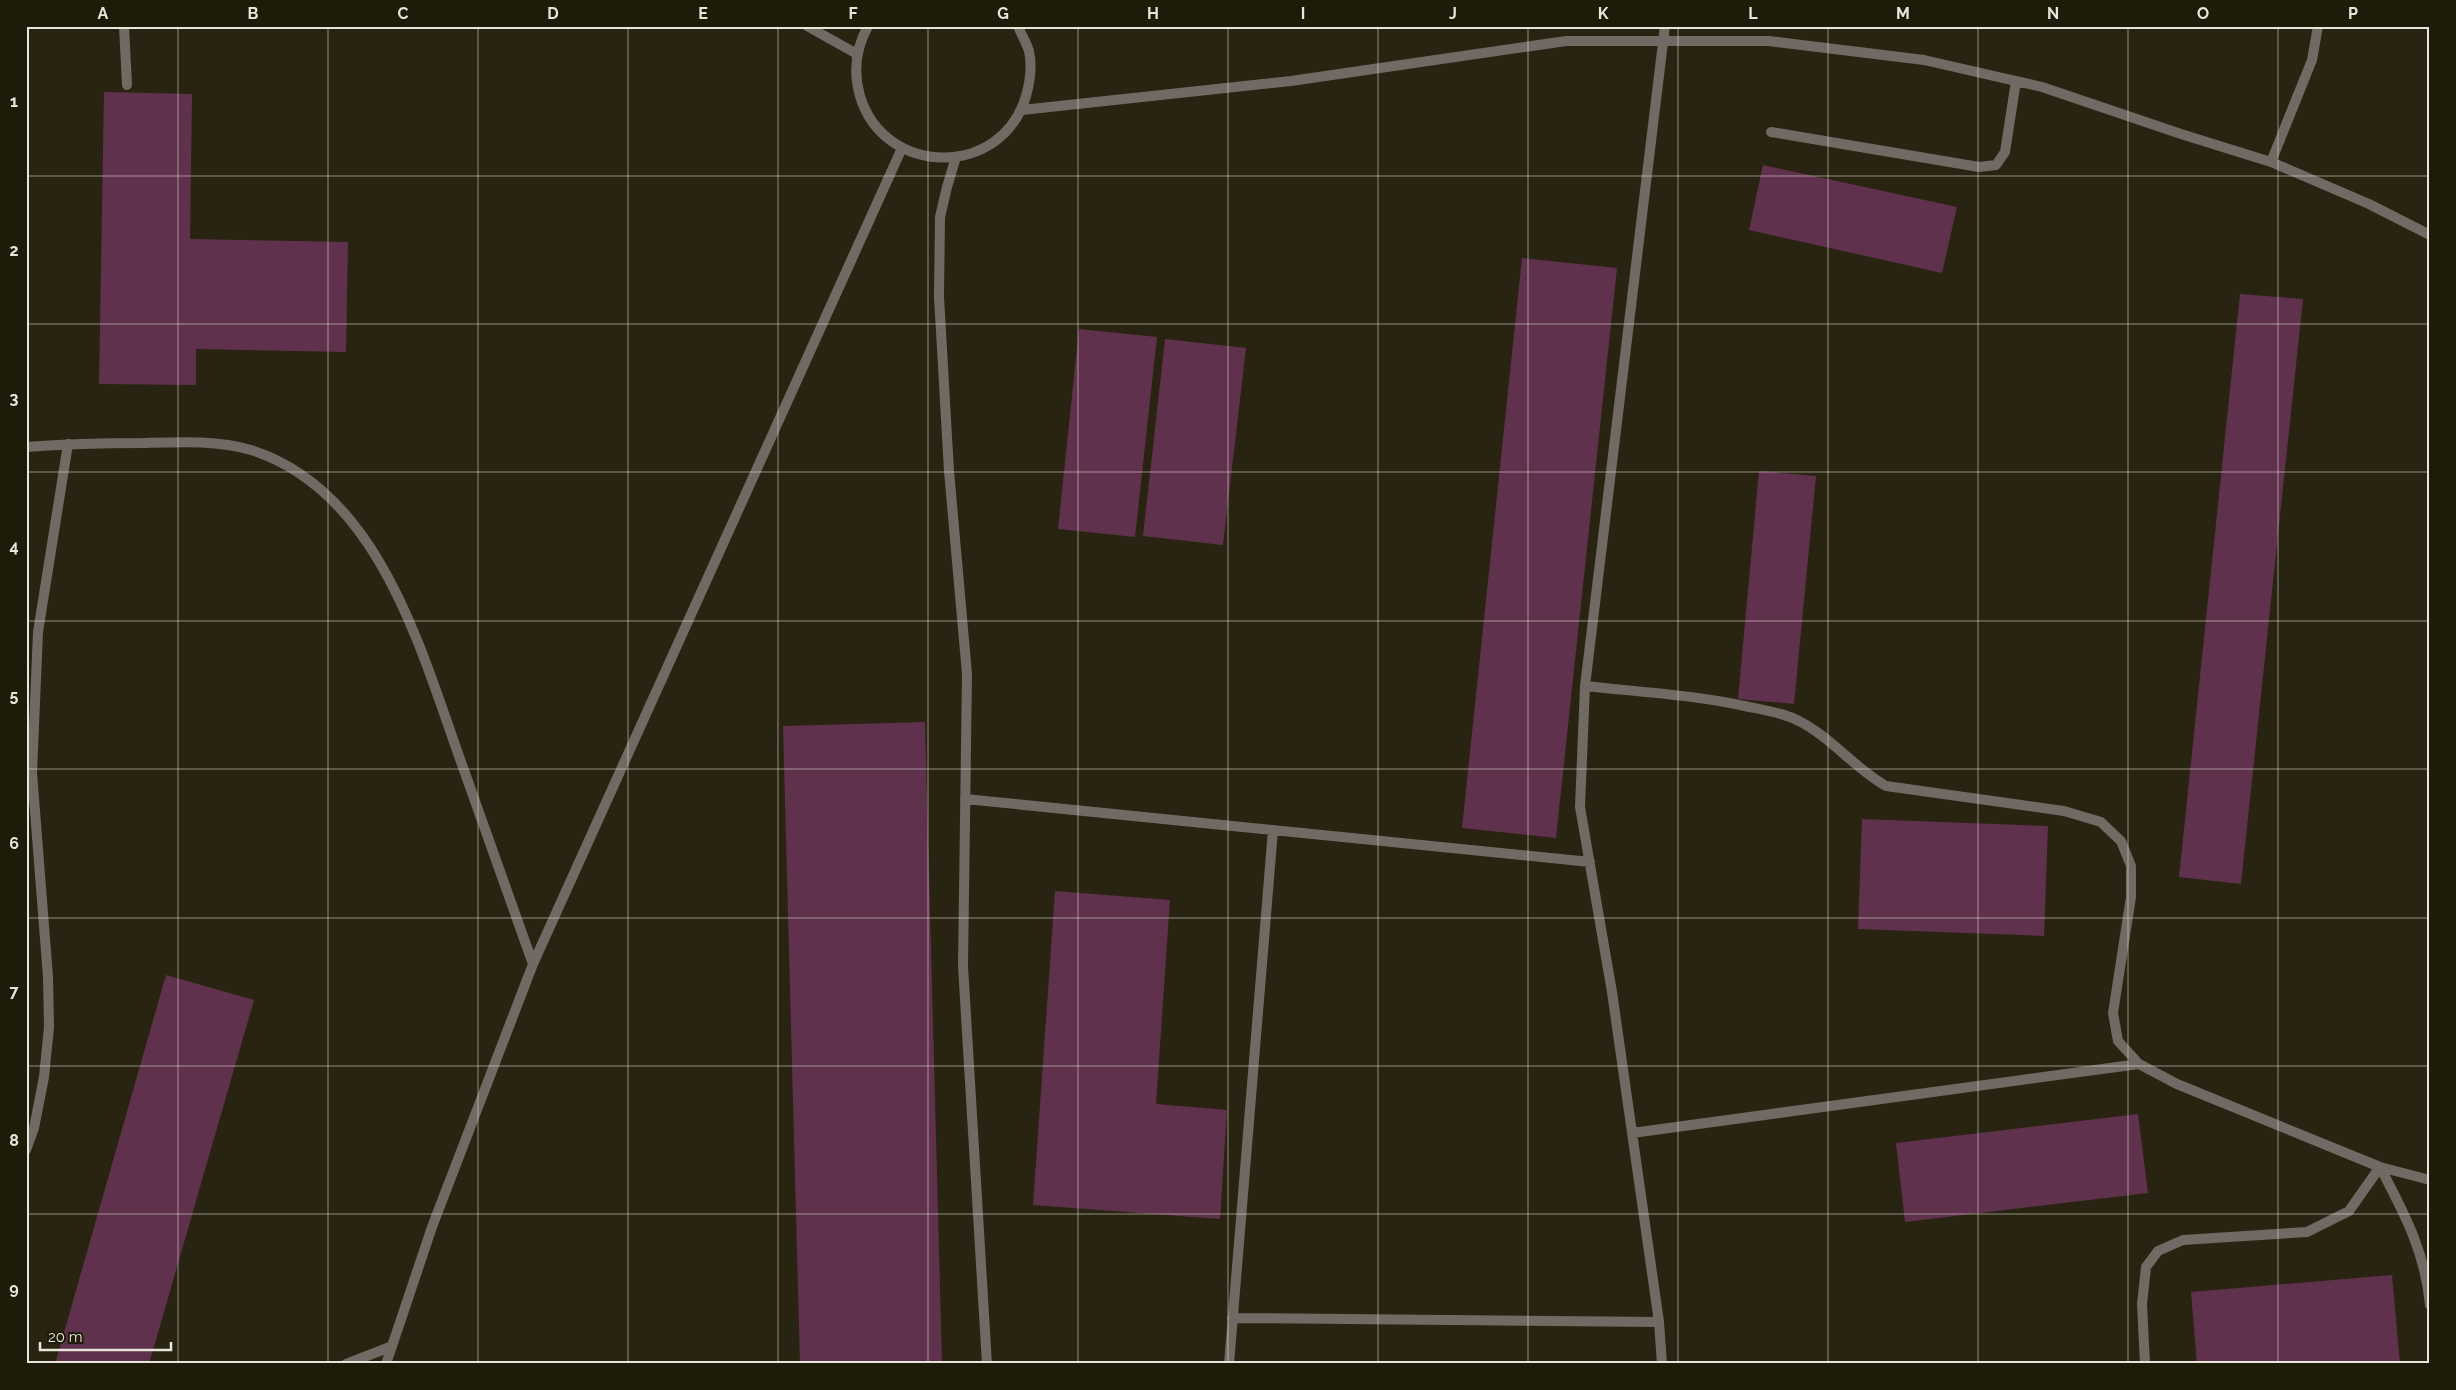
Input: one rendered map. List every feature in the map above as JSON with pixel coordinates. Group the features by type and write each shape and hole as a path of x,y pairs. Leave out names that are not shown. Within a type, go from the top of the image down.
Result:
{"lane":[{"path":"124,26 127,86"},
{"path":"807,26 857,54"},
{"path":"868,26 857,54 856,82 864,109 879,132 902,148 928,158 956,157 983,149 1005,132 1022,110 1030,81 1029,51 1018,26"},
{"path":"1662,1364 1659,1322 1632,1133 1580,807 1586,686 1665,42 1665,26"},
{"path":"2271,162 2312,60 2318,26"},
{"path":"1022,110 1292,81 1566,41 1769,41 1924,60 2042,87 2271,162 2369,204 2430,235"},
{"path":"1771,132 1979,167 1996,165 2004,152 2016,81"},
{"path":"386,1364 390,1347 432,1227 533,964 902,148"},
{"path":"956,157 940,217 938,268 949,471 967,674 962,966 988,1364"},
{"path":"26,446 193,442 250,450 288,465 331,497 366,540 391,583 418,639 533,964"},
{"path":"26,1150 34,1128 44,1077 49,1027 48,977 32,773 38,632 68,444"},
{"path":"26,632 38,632"},
{"path":"1586,686 1727,702 1767,711 1797,720 1826,740 1866,775 1886,786 2064,810 2101,822 2121,841 2131,866 2131,897 2113,1013 2118,1041 2139,1064 2177,1084 2380,1167 2430,1180"},
{"path":"965,799 1590,862"},
{"path":"1229,1364 1273,830"},
{"path":"1632,1133 2139,1064"},
{"path":"2380,1167 2414,1234 2428,1289 2430,1305"},
{"path":"2145,1364 2142,1304 2146,1267 2158,1251 2183,1240 2307,1232 2349,1211 2380,1167"},
{"path":"1232,1318 1659,1322"},
{"path":"346,1364 390,1347"}],"building":[{"path":"104,92 192,94 190,239 348,242 346,352 196,349 196,385 99,384"},
{"path":"1763,165 1957,207 1942,273 1749,230"},
{"path":"1522,258 1617,268 1556,838 1462,828"},
{"path":"2240,294 2303,299 2241,884 2179,877"},
{"path":"1079,329 1157,337 1135,537 1058,529"},
{"path":"1165,339 1246,348 1223,545 1143,536"},
{"path":"1759,471 1816,476 1794,704 1738,699"},
{"path":"925,722 942,1364 800,1364 783,726"},
{"path":"1862,819 2048,826 2044,936 1858,929"},
{"path":"1055,891 1170,900 1156,1104 1227,1110 1220,1219 1033,1205"},
{"path":"166,975 254,1000 149,1364 55,1364"},
{"path":"2138,1114 2148,1193 1905,1222 1896,1143"},
{"path":"2392,1275 2400,1364 2197,1364 2191,1292"}]}
